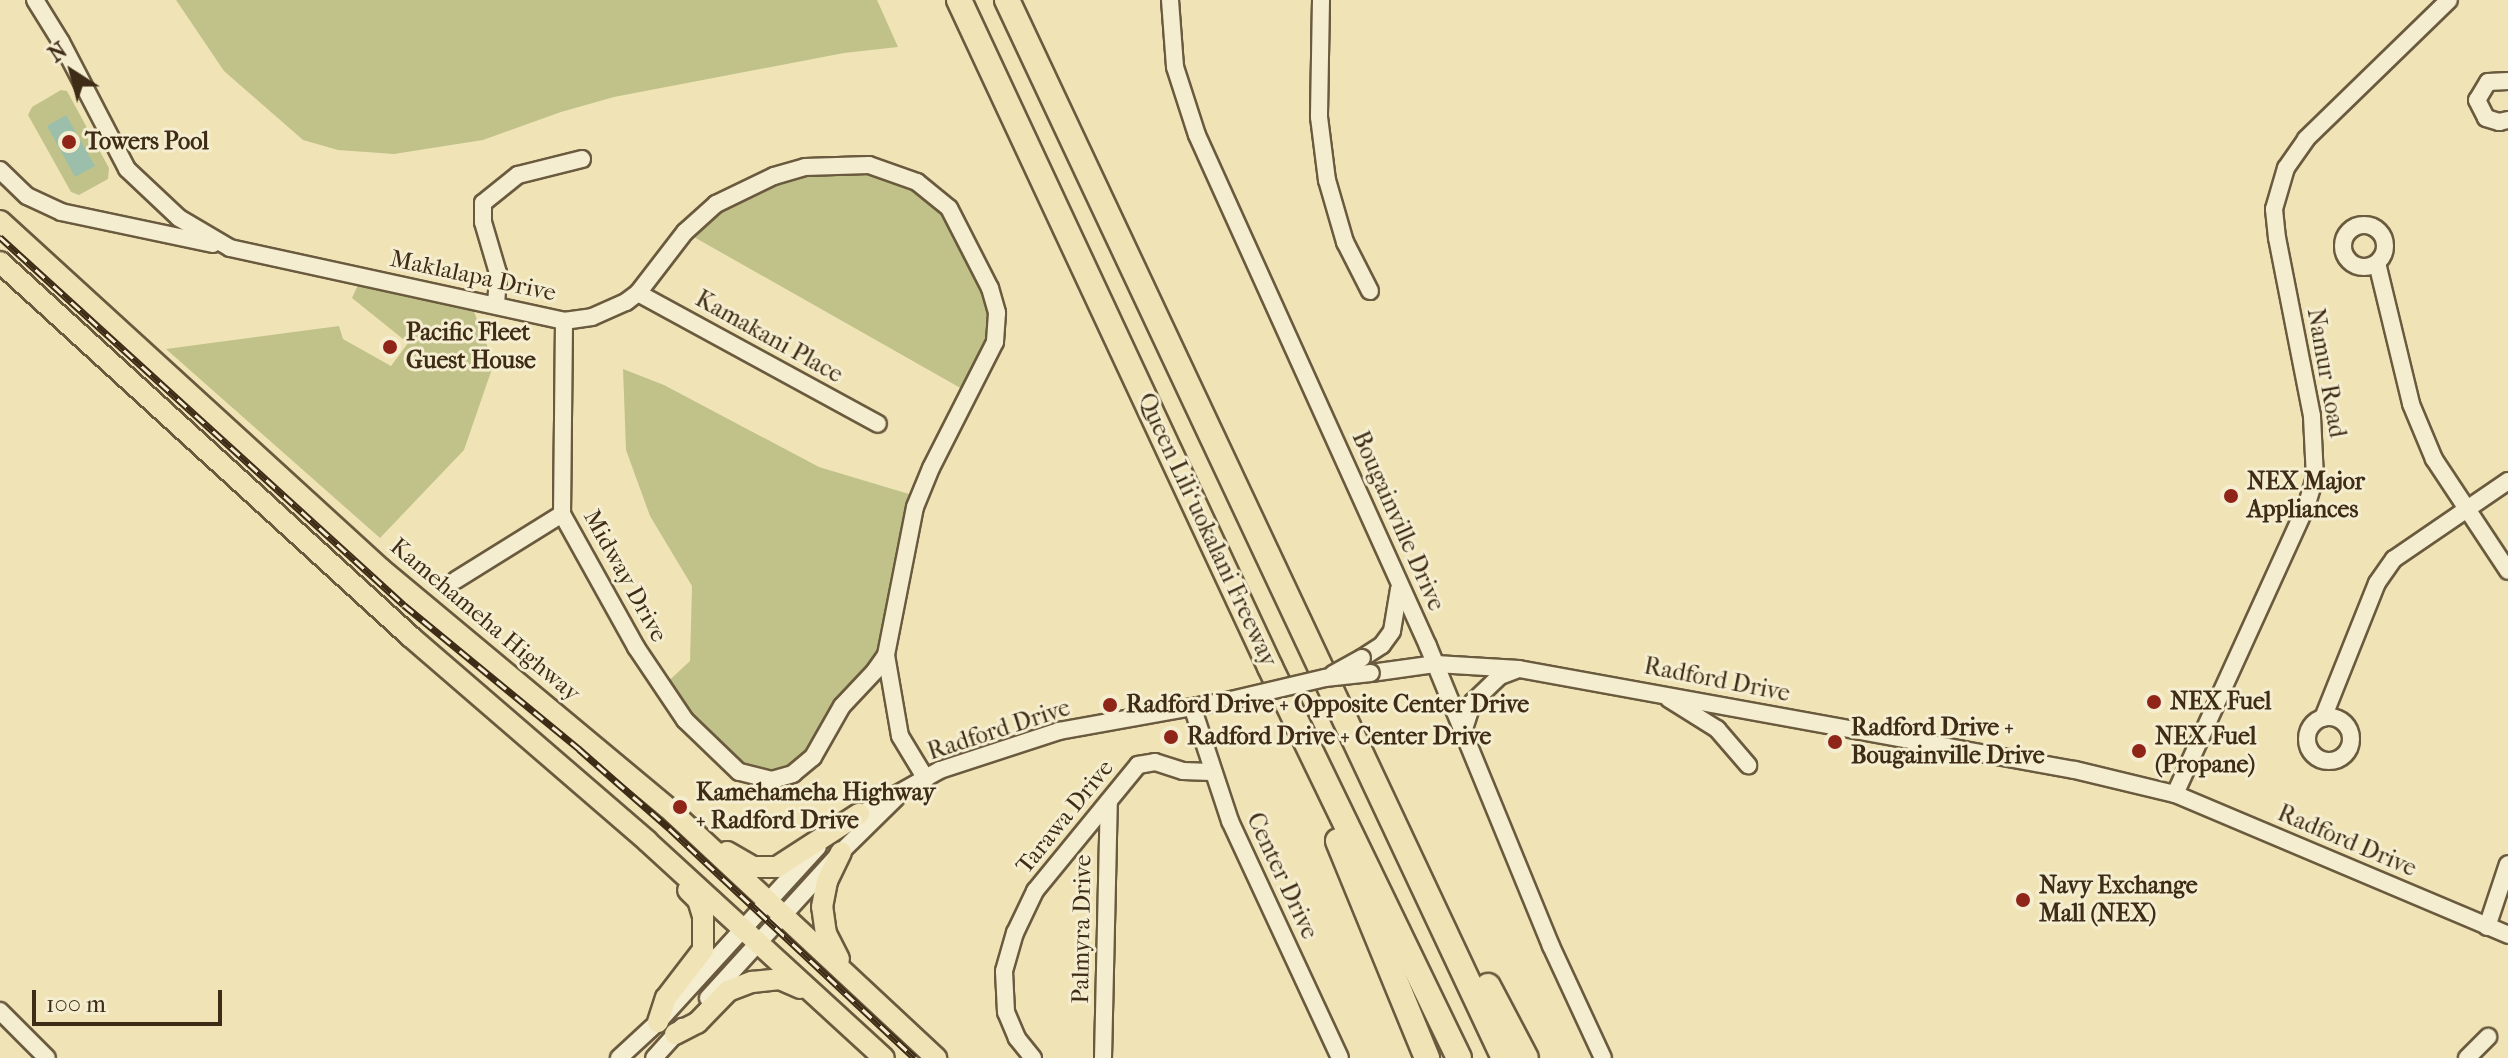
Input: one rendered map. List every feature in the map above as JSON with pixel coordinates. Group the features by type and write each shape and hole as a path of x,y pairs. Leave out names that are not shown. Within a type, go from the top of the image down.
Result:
{"highway":[{"name":"Queen Liliʻuokalani Freeway","path":"959,0 1270,667 1459,1058"},
{"name":"Queen Liliʻuokalani Freeway","path":"1007,0 1349,722 1504,1058"},
{"path":"1270,667 1427,1058"},
{"path":"1349,722 1526,1058"}],"main road":[{"name":"Kamehameha Highway","path":"0,221 381,569 668,808 936,1058"},
{"path":"0,262 411,637 647,841 884,1058"},
{"path":"668,808 741,861 766,868 784,864 832,828 859,814"},
{"path":"647,841 698,900 705,933 703,950 696,964 666,998 666,1028 697,1023 728,991 752,982 780,979 815,995"},
{"path":"841,852 825,889 822,916 826,934 848,977"}],"street":[{"name":"Maklalapa Drive","path":"35,0 61,42 113,149 155,199 179,218 230,248 564,321 603,314 638,293 685,232 716,204 774,176 805,167 869,165 895,172 934,193 949,208 990,288 997,313 995,342 931,468 915,507 886,655 842,706 813,757 799,770 772,780 739,772"},
{"name":"Bougainville Drive","path":"1170,0 1175,67 1193,123 1436,664 1551,946 1603,1058"},
{"path":"1321,0 1319,117 1327,180 1345,242 1370,291"},
{"name":"Namur Road","path":"2175,794 2274,580 2306,507 2315,478 2312,416 2274,209 2286,168 2306,139 2449,0"},
{"path":"2508,81 2488,82 2477,100 2486,118 2499,122 2508,120"},
{"path":"496,305 498,273 483,222 483,203 518,175 582,159"},
{"path":"0,170 12,184 43,205 230,248"},
{"path":"137,229 151,216 155,199"},
{"path":"2377,263 2411,404 2434,459 2508,571"},
{"name":"Kamakani Place","path":"638,293 878,424"},
{"name":"Midway Drive","path":"564,321 562,514 661,688 685,720 739,772"},
{"path":"2323,718 2377,583 2394,559 2508,481"},
{"path":"456,580 562,514"},
{"path":"1325,678 1382,645 1395,625 1399,584"},
{"path":"886,655 900,736 926,779"},
{"name":"Radford Drive","path":"619,1058 666,1028 759,943 776,908 818,847 859,814 940,770 1059,731 1193,709 1325,678 1436,664 1519,669 1966,748 2175,794 2508,935"},
{"path":"1463,732 1473,702 1500,676 1519,669"},
{"path":"1660,694 1717,729 1748,765"},
{"name":"Center Drive","path":"1193,709 1211,772 1230,821 1340,1058"},
{"name":"Tarawa Drive","path":"1033,1058 1017,1038 1006,1012 1004,971 1011,945 1035,891 1138,765 1146,762 1183,771 1211,772"},
{"name":"Radford Drive","path":"654,1058 666,1028 742,930 776,908 841,852 902,792"},
{"name":"Palmyra Drive","path":"1103,1058 1109,801"},
{"path":"2487,927 2508,864"},
{"path":"0,1011 47,1058"},
{"path":"2467,1058 2488,1037"}],"green space":[{"path":"176,0 877,0 898,47 844,53 614,97 483,140 394,154 338,150 303,140 224,71"},
{"name":"Towers Pool","path":"61,90 67,91 109,168 108,179 79,195 71,192 28,115 32,107"},
{"path":"869,165 934,193 997,313 971,394 685,232 774,176"},
{"path":"362,276 469,299 494,363 464,450 380,538 166,349 339,326 343,339 391,366 408,343 352,298"},
{"path":"623,369 664,385 819,467 919,497 892,634 806,764 753,778 661,688 690,661 692,586 650,516 626,450"}],"shaded area":[{"path":"66,115 95,166 75,177 47,126"}],"railway":[{"path":"0,237 404,605 579,749 670,829 915,1058"}],"place":[{"name":"Towers Pool","path":"69,142"},
{"name":"Pacific Fleet Guest House","path":"390,347"},
{"name":"NEX Major Appliances","path":"2231,496"},
{"name":"NEX Fuel","path":"2154,702"},
{"name":"Radford Drive + Opposite Center Drive","path":"1110,705"},
{"name":"Radford Drive + Center Drive","path":"1171,737"},
{"name":"Radford Drive + Bougainville Drive","path":"1835,742"},
{"name":"NEX Fuel (Propane)","path":"2139,751"},
{"name":"Kamehameha Highway + Radford Drive","path":"680,807"},
{"name":"Navy Exchange Mall (NEX)","path":"2023,900"}]}
